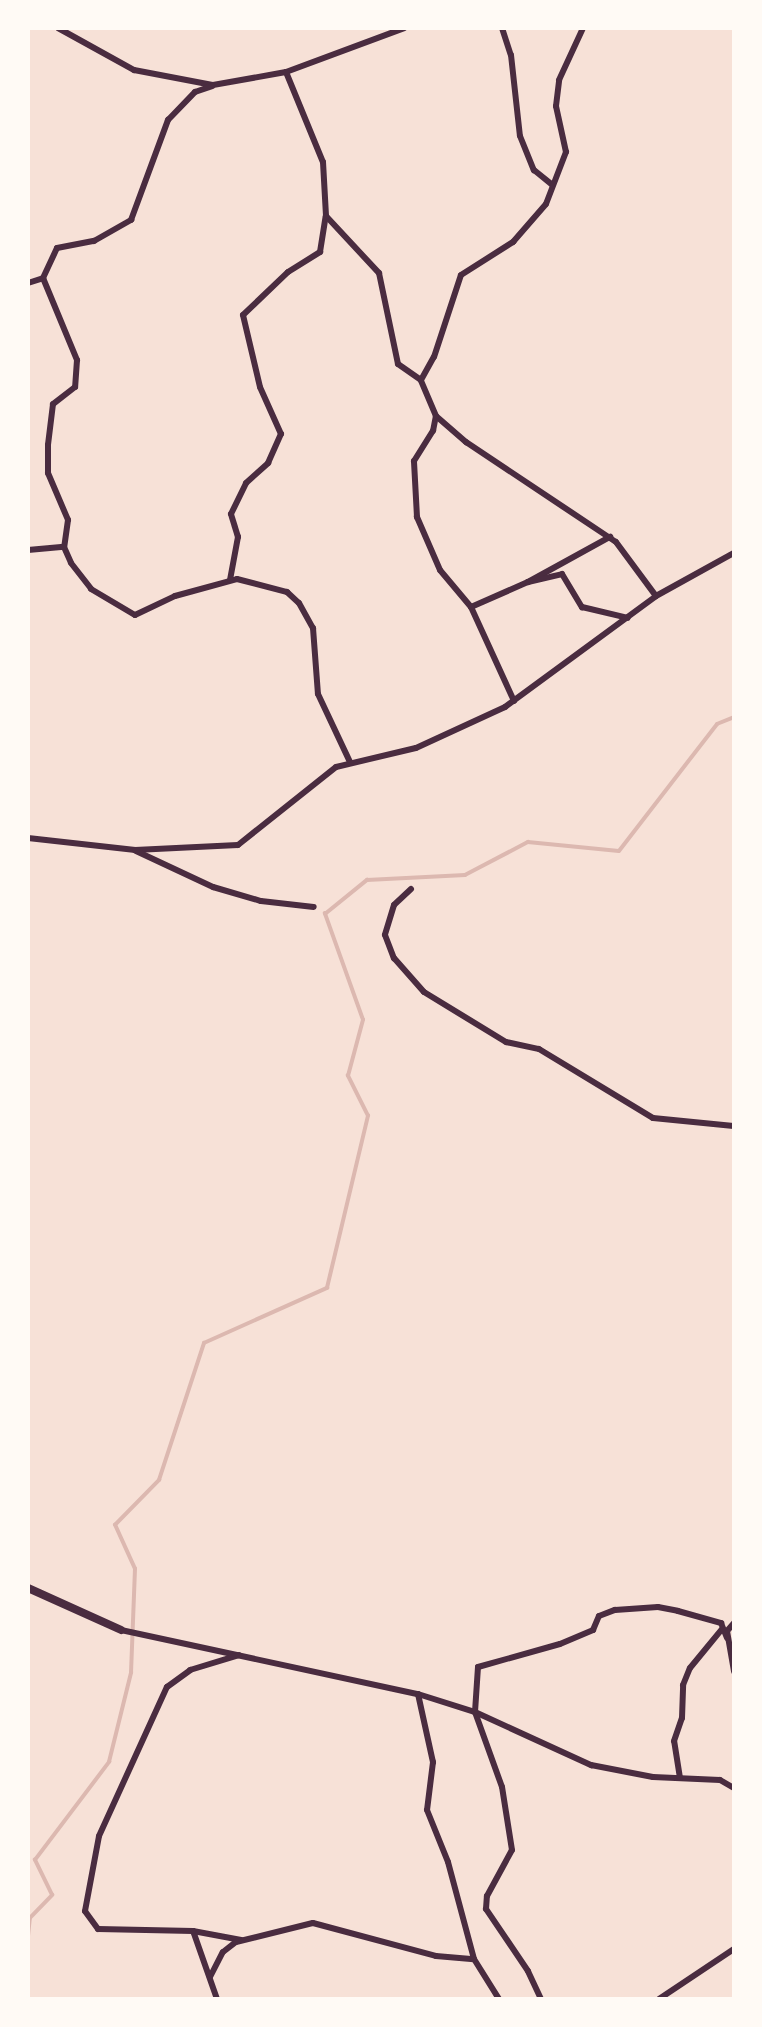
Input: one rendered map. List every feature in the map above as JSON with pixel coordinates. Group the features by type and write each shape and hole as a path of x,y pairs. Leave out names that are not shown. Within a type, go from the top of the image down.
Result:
{"street":[{"path":"58,28 134,70 214,85"},
{"path":"28,283 43,278 57,248 94,241 131,220 167,120 195,92 214,85 286,72 404,28"},
{"path":"502,28 511,54 520,136 534,170 551,184"},
{"path":"421,380 434,357 461,275 522,234 546,204 551,184 566,152 556,106 559,79 583,28"},
{"path":"230,580 238,537 231,514 246,483 268,463 281,434 260,387 243,315 288,272 320,251 326,216 323,162 286,72"},
{"path":"326,216 379,272 398,364 421,380 436,416 515,476 610,537 656,596"},
{"path":"43,278 77,360 75,387 53,404 48,445 48,474 69,526 64,547 91,589 135,615 175,596 230,580 280,589 299,603 316,638 318,694 350,762"},
{"path":"436,416 433,431 414,461 414,504 433,558 471,607 514,701"},
{"path":"471,607 528,582 610,537"},
{"path":"28,550 64,547"},
{"path":"28,838 135,850 238,845 314,782 350,762 416,748 514,701 656,596 734,553"},
{"path":"528,582 562,574 582,607 628,618"},
{"path":"135,850 214,887 261,901 314,908"},
{"path":"411,889 394,905 385,935 394,958 424,992 506,1042 539,1049 653,1118 734,1126"},
{"path":"28,1588 121,1630 418,1694 475,1712 591,1765 680,1778 720,1780 734,1788"},
{"path":"541,1999 528,1971 486,1909 487,1896 512,1850 502,1787 475,1712 481,1664 560,1644 593,1630 603,1613 658,1607 721,1623 727,1638"},
{"path":"734,1623 727,1628 734,1671"},
{"path":"680,1778 674,1741 682,1718 683,1685 690,1668 722,1629"},
{"path":"240,1655 190,1670 167,1687 99,1836 87,1888 85,1911 98,1929 193,1931 241,1940"},
{"path":"418,1694 433,1762 427,1810 448,1862 474,1959 499,1999"},
{"path":"210,1977 223,1952 241,1940 313,1923 436,1956 474,1959"},
{"path":"193,1931 217,1999"},
{"path":"659,1999 734,1950"}],"waterway":[{"path":"28,1936 30,1918 52,1895 35,1860 109,1762 131,1673 135,1569 115,1525 159,1480 204,1343 327,1288 368,1116 348,1076 363,1020 325,914 367,880 465,875 528,842 619,851 717,724 734,717"}]}
